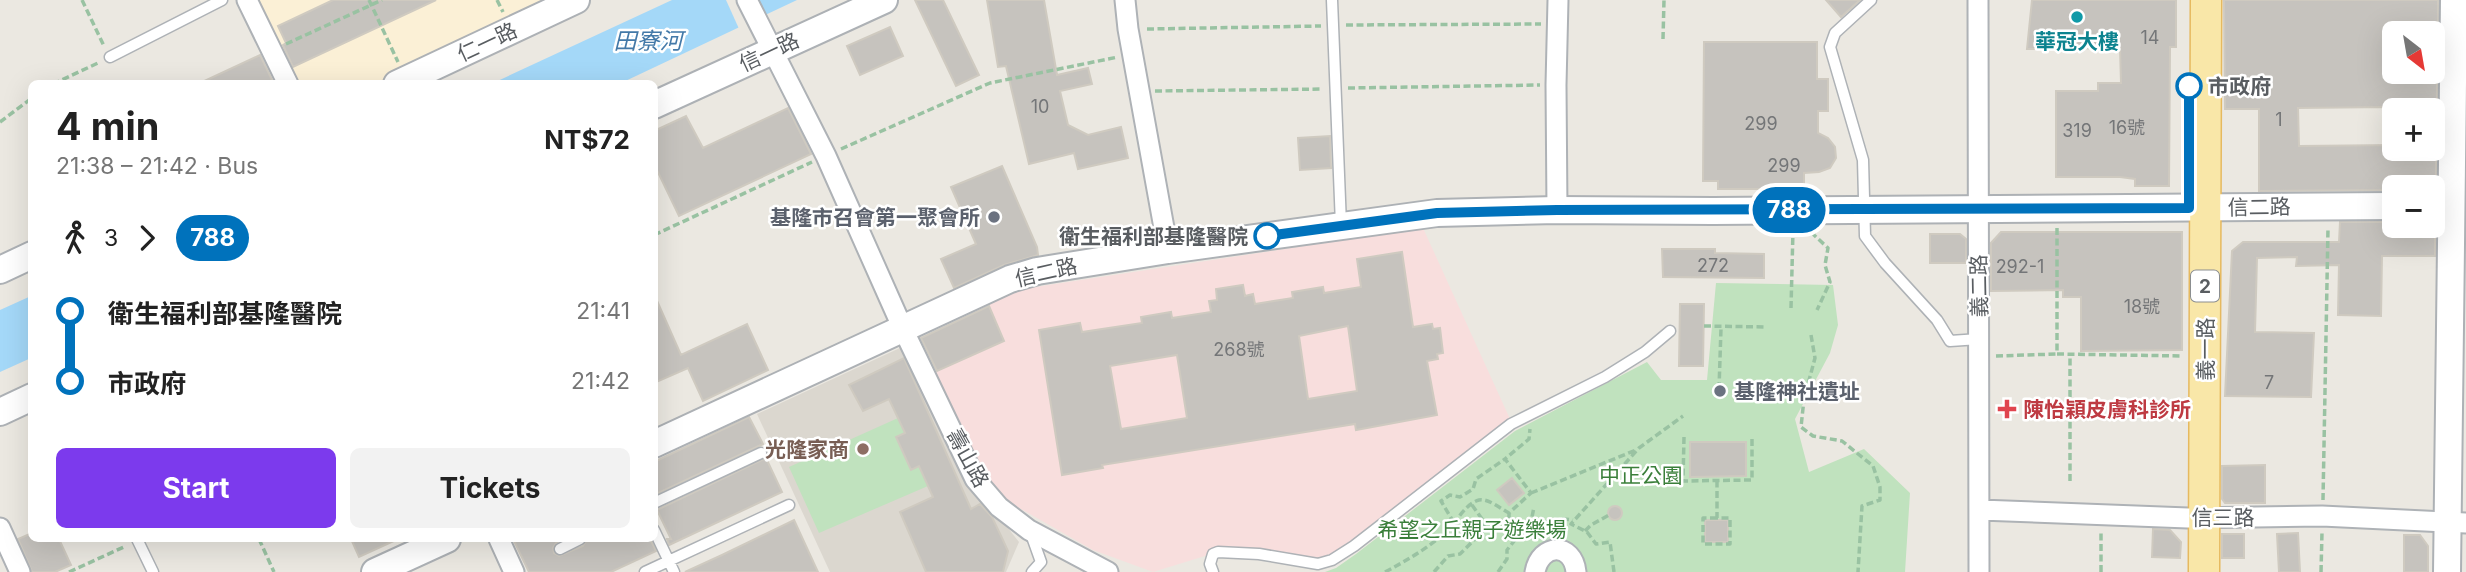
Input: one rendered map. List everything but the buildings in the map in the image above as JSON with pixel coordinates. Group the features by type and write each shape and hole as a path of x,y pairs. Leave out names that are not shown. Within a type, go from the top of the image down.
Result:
{"main road":[{"name":"仁一路","path":"406,80 576,0"},
{"name":"信一路","path":"658,103 884,0"},
{"name":"義一路","path":"2188,572 2197,518 2197,208 2190,0"},
{"name":"義一路","path":"2204,572 2197,518 2189,356 2206,0"},
{"path":"2444,175 2454,0"},
{"name":"信二路","path":"658,442 1019,276 1168,250 1341,226 1437,213 1557,210 2382,206"},
{"path":"2444,238 2457,523 2447,572"},
{"path":"0,270 28,258"},
{"path":"0,412 28,399"},
{"path":"375,572 440,542"}],"street":[{"path":"247,0 286,80"},
{"name":"壽山路","path":"747,0 825,156 903,329 975,479 999,507 1029,530 1108,572"},
{"path":"1125,0 1168,250"},
{"path":"1557,210 1558,0"},
{"name":"義二路","path":"1978,0 1979,572"},
{"name":"信三路","path":"1980,510 2197,518 2322,516 2457,523"},
{"path":"0,528 20,572"},
{"path":"500,542 514,572"},
{"path":"1535,572 1540,558 1555,550 1568,555 1575,564 1576,572"}],"lane":[{"path":"110,57 222,0"},
{"path":"1332,0 1341,226"},
{"path":"1871,0 1835,33 1830,47 1863,160 1865,236 1885,263 1937,320 1950,341 1980,348"},
{"path":"1213,572 1211,558 1218,552 1259,554 1309,564 1332,560 1511,425 1635,359 1670,331"},
{"path":"658,501 761,453"},
{"path":"645,572 789,505"},
{"path":"1029,530 1041,562 1032,572"},
{"path":"658,538 674,572"},
{"path":"138,542 153,572"},
{"path":"560,549 574,542"}],"path":[{"path":"61,80 110,57 82,0"},
{"path":"272,51 370,2 382,0"},
{"path":"1663,39 1664,0"},
{"path":"370,2 401,80"},
{"path":"658,233 990,83 1133,54"},
{"path":"0,122 28,101"},
{"path":"2321,572 2329,205"},
{"path":"2057,208 2057,354"},
{"path":"1791,308 1793,210"},
{"path":"1817,310 1830,284 1825,265 1828,248 1813,233 1820,228"},
{"path":"1704,327 1767,327"},
{"path":"1719,389 1721,327"},
{"path":"1811,335 1815,358 1804,399 1801,427 1813,436 1842,441 1873,466 1880,487 1880,500 1862,506 1858,572"},
{"path":"1980,348 2057,354 2189,356"},
{"path":"2070,354 2070,481"},
{"path":"1454,523 1441,501 1450,495 1460,497 1473,489 1476,479 1529,439 1532,414"},
{"path":"1614,572 1610,542 1596,544 1585,531 1570,524 1639,448 1684,416"},
{"path":"1684,437 1683,481 1752,480 1752,437"},
{"path":"1436,571 1448,556 1460,554 1485,530 1509,515 1531,493 1639,448"},
{"path":"1505,459 1531,493"},
{"path":"1717,480 1717,518"},
{"path":"1385,572 1447,532 1472,505 1484,500 1509,515 1515,540"},
{"path":"1472,505 1482,519 1485,530"},
{"path":"1534,507 1534,527"},
{"path":"1585,531 1609,515"},
{"path":"2101,515 2101,572"},
{"path":"1703,518 1717,518 1730,518 1730,544 1703,544 1703,518"},
{"path":"1498,572 1507,559 1507,550 1515,540 1534,527 1554,519 1573,520"},
{"path":"69,572 133,542"},
{"path":"260,542 274,572"},
{"path":"1436,571 1445,572"}],"shaded area":[{"path":"247,0 575,0 405,80 286,80"},
{"name":"衛生福利部基隆醫院","path":"1423,228 1510,419 1354,546 1318,564 1218,552 1153,572 1093,550 1007,501 984,473 933,373 1004,341 987,302 1022,289"},
{"name":"光隆家商","path":"902,347 993,509 1019,542 1006,572 830,572 757,414"}],"green space":[{"name":"中正公園","path":"1716,283 1833,285 1838,325 1830,353 1795,419 1809,472 1864,449 1910,493 1905,572 1325,572 1356,554 1515,431 1647,362 1661,380 1707,380"},
{"path":"898,418 928,486 819,533 789,467"}],"water":[{"name":"田寮河","path":"672,0 797,0 627,80 500,80"},
{"path":"28,297 28,359 0,372 0,310"}],"pier":[{"path":"726,0 758,0 766,18 740,31"}],"bus line":[{"name":"788","path":"1267,236 1437,213 1557,210 2189,208 2189,86"}],"place":[{"name":"華冠大樓","path":"2077,17"},
{"name":"市政府","path":"2189,86"},
{"name":"基隆市召會第一聚會所","path":"994,217"},
{"name":"衛生福利部基隆醫院","path":"1267,236"},
{"name":"基隆神社遺址","path":"1720,391"},
{"name":"陳怡穎皮膚科診所","path":"2007,409"},
{"name":"光隆家商","path":"863,449"}],"park label":[{"name":"希望之丘親子遊樂場","path":"1472,529"}]}
